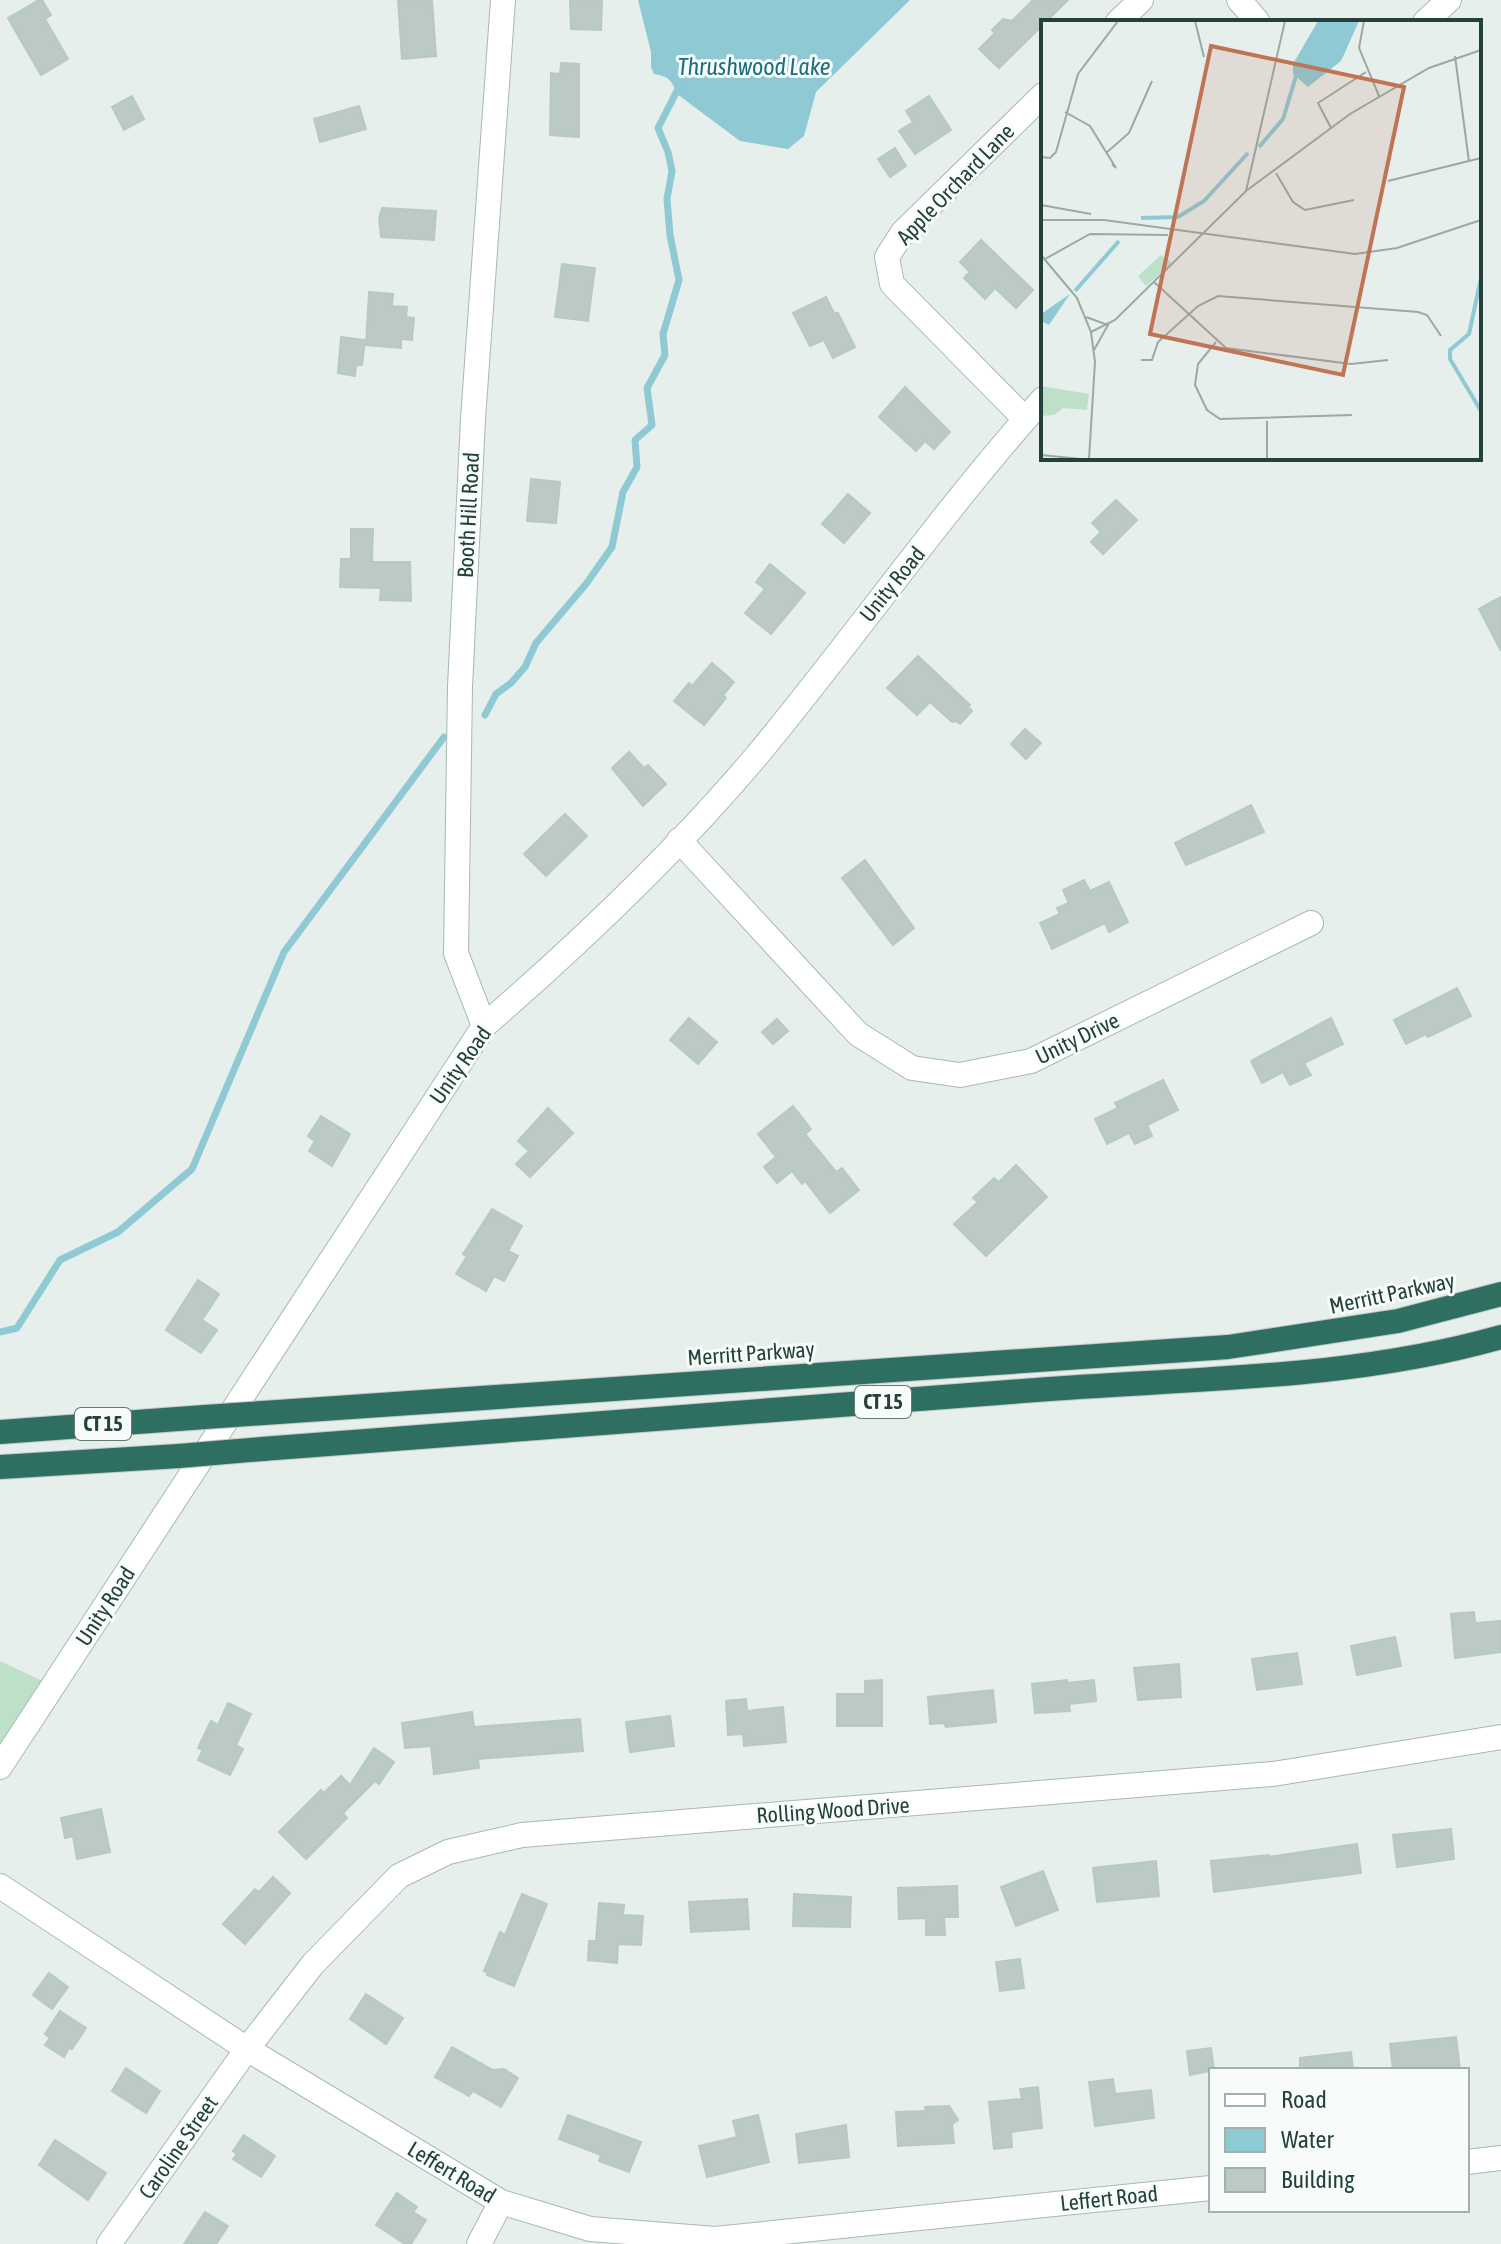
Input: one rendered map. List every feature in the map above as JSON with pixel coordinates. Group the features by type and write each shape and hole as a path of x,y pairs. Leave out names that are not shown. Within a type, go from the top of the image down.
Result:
{"highway":[{"name":"Merritt Parkway","path":"0,1432 1228,1347 1398,1321 1501,1294"},
{"name":"CT 15","path":"0,1467 1313,1372 1403,1359 1501,1337"},
{"path":"0,1474 75,1462"}],"street":[{"name":"Booth Hill Road","path":"484,1026 456,953 460,687 473,419 503,0"},
{"path":"1120,20 1141,0"},
{"path":"1239,0 1256,20"},
{"path":"1427,20 1449,0"},
{"name":"Apple Orchard Lane","path":"1025,419 892,284 887,257 903,232 1041,97"},
{"name":"Unity Road","path":"0,1767 484,1026 563,958 679,840 757,754 1041,401"},
{"name":"Unity Drive","path":"679,840 858,1034 912,1068 960,1075 1031,1061 1311,923"},
{"name":"Rolling Wood Drive","path":"247,2049 313,1964 399,1876 448,1852 522,1835 1273,1774 1501,1737"},
{"name":"Leffert Road","path":"0,1886 247,2049 501,2202 590,2229 715,2239 1209,2188"},
{"name":"Caroline Street","path":"109,2244 247,2049"},
{"path":"1469,2162 1501,2158"},
{"path":"479,2244 501,2202"}],"green space":[{"path":"0,1661 49,1684 0,1754"}],"water":[{"name":"Thrushwood Lake","path":"638,0 910,0 816,92 804,136 788,149 740,141 677,94 669,80 654,74"}],"building":[{"path":"39,0 51,15 45,19 68,59 41,75 8,18"},
{"path":"398,0 432,0 436,56 402,59"},
{"path":"570,0 602,0 601,30 571,29"},
{"path":"1033,0 1068,0 1048,20 1041,20 1041,27 999,68 979,49 995,33 992,30 1003,19 1012,21"},
{"path":"561,63 579,64 579,137 550,135 551,73 560,74"},
{"path":"132,96 144,119 124,130 112,107"},
{"path":"929,96 951,130 915,154 899,131 913,122 906,111"},
{"path":"359,106 366,129 320,142 314,119"},
{"path":"895,148 906,166 890,177 878,159"},
{"path":"382,208 436,211 434,240 381,237 379,218"},
{"path":"981,240 1033,290 1016,308 995,288 985,299 964,278 970,272 960,262"},
{"path":"562,264 595,268 588,321 555,317"},
{"path":"369,292 393,294 392,306 407,307 406,317 414,318 412,340 401,339 401,348 366,345"},
{"path":"826,297 855,347 833,358 824,340 810,346 793,313"},
{"path":"341,337 365,340 362,365 356,365 355,376 338,373"},
{"path":"905,387 950,432 934,449 925,441 916,451 879,417"},
{"path":"531,479 560,482 556,523 527,521"},
{"path":"848,494 870,513 844,543 822,524"},
{"path":"1116,500 1137,520 1103,554 1091,542 1101,532 1092,523"},
{"path":"351,529 373,529 372,562 410,562 411,601 380,600 381,588 340,587 341,559 351,559"},
{"path":"770,564 805,593 771,634 745,613 765,589 756,582"},
{"path":"1501,597 1501,651 1479,609"},
{"path":"918,656 970,705 968,707 972,711 960,724 952,722 930,702 917,715 887,688"},
{"path":"712,663 734,682 723,695 726,698 704,725 674,701"},
{"path":"1025,729 1041,743 1026,759 1011,744"},
{"path":"629,752 644,768 648,765 666,784 643,806 612,768"},
{"path":"1251,805 1264,832 1186,865 1175,843"},
{"path":"565,814 587,836 546,876 524,854"},
{"path":"865,860 914,928 893,945 842,878"},
{"path":"1084,880 1090,891 1109,882 1128,922 1109,932 1105,923 1052,949 1040,923 1060,914 1057,908 1069,903 1063,890"},
{"path":"1457,988 1471,1016 1406,1044 1394,1020"},
{"path":"689,1018 717,1042 698,1064 670,1040"},
{"path":"1331,1018 1343,1044 1304,1063 1311,1075 1290,1085 1283,1072 1262,1083 1251,1061"},
{"path":"777,1019 788,1031 773,1044 762,1032"},
{"path":"1163,1080 1178,1110 1147,1125 1152,1136 1135,1144 1129,1133 1107,1144 1095,1119 1118,1108 1115,1103"},
{"path":"793,1106 811,1129 805,1134 836,1172 842,1168 859,1190 830,1213 805,1181 802,1184 792,1171 777,1183 764,1167 776,1157 758,1134"},
{"path":"548,1108 573,1133 530,1177 516,1164 529,1151 518,1141"},
{"path":"321,1116 350,1134 332,1166 309,1151 315,1141 308,1136"},
{"path":"1016,1165 1047,1197 986,1256 954,1224 978,1202 973,1198 994,1178 999,1182"},
{"path":"492,1209 522,1226 508,1251 518,1256 504,1281 494,1276 486,1291 456,1274 467,1256 463,1254"},
{"path":"198,1280 219,1294 202,1320 217,1330 201,1353 166,1330"},
{"path":"1474,1612 1475,1623 1501,1621 1501,1652 1455,1658 1451,1614"},
{"path":"1395,1637 1401,1666 1357,1675 1351,1646"},
{"path":"1297,1653 1302,1684 1257,1690 1252,1659"},
{"path":"1179,1664 1181,1697 1138,1700 1134,1668"},
{"path":"882,1680 882,1726 837,1726 837,1694 865,1694 865,1681"},
{"path":"1067,1680 1067,1683 1094,1680 1096,1701 1069,1704 1070,1711 1035,1713 1032,1684"},
{"path":"993,1690 996,1722 946,1727 944,1723 930,1724 928,1697"},
{"path":"746,1699 747,1711 783,1707 786,1742 744,1746 743,1734 728,1735 726,1701"},
{"path":"228,1703 251,1714 236,1745 243,1749 230,1775 198,1760 203,1750 198,1748 211,1721 218,1725"},
{"path":"472,1712 474,1727 580,1719 583,1751 478,1759 479,1768 434,1774 431,1746 405,1748 402,1723"},
{"path":"670,1716 674,1746 630,1752 626,1722"},
{"path":"374,1748 394,1762 379,1784 375,1781 343,1813 347,1818 306,1859 279,1832 321,1790 324,1793 341,1776 350,1785"},
{"path":"101,1809 110,1852 77,1859 73,1836 65,1838 61,1818"},
{"path":"1451,1829 1454,1859 1397,1867 1393,1835"},
{"path":"1357,1844 1361,1873 1214,1892 1211,1861 1269,1857"},
{"path":"1156,1861 1159,1896 1097,1902 1093,1868"},
{"path":"1043,1871 1058,1910 1016,1926 1001,1887"},
{"path":"273,1877 290,1893 245,1944 223,1924 255,1889 259,1892"},
{"path":"957,1886 958,1917 944,1917 945,1935 926,1935 926,1918 899,1919 898,1888"},
{"path":"522,1894 547,1904 514,1986 484,1971 500,1932 505,1935"},
{"path":"794,1894 851,1897 850,1927 793,1926"},
{"path":"747,1899 749,1929 691,1932 689,1902"},
{"path":"599,1903 624,1905 623,1915 643,1916 641,1945 618,1944 617,1963 588,1960 589,1941 596,1941"},
{"path":"1020,1959 1024,1988 1000,1991 996,1962"},
{"path":"49,1973 68,1987 52,2009 33,1995"},
{"path":"366,1994 403,2018 386,2044 350,2019"},
{"path":"60,2011 86,2028 64,2057 45,2045 50,2038 45,2034"},
{"path":"1456,2037 1460,2068 1393,2068 1390,2044"},
{"path":"452,2047 493,2070 504,2069 518,2078 501,2107 473,2091 469,2096 435,2077"},
{"path":"1211,2048 1214,2068 1190,2075 1187,2051"},
{"path":"1351,2052 1353,2068 1300,2068 1300,2058"},
{"path":"126,2068 160,2091 146,2113 112,2091"},
{"path":"1113,2079 1115,2094 1151,2090 1154,2118 1095,2126 1089,2082"},
{"path":"1038,2087 1042,2128 1011,2132 1012,2147 994,2149 989,2102 1022,2099 1020,2089"},
{"path":"949,2106 958,2120 952,2124 954,2143 898,2146 896,2112"},
{"path":"568,2115 641,2142 629,2172 599,2161 601,2155 559,2139"},
{"path":"758,2115 769,2162 707,2177 699,2146 737,2137 733,2121"},
{"path":"846,2125 849,2157 799,2163 796,2134"},
{"path":"244,2135 275,2156 261,2177 233,2159 237,2154 233,2151"},
{"path":"55,2140 106,2173 88,2200 39,2165"},
{"path":"397,2193 417,2207 413,2212 426,2220 411,2244 405,2244 376,2225"},
{"path":"205,2212 228,2226 216,2244 184,2244"}],"waterway":[{"path":"485,715 496,694 525,667 536,643 586,584 612,547 623,492 637,467 635,440 652,425 647,388 665,355 663,334 679,280 667,199 672,171 658,128 680,85"},
{"path":"0,1332 17,1328 60,1260 118,1232 192,1169 284,952 444,737"}]}
